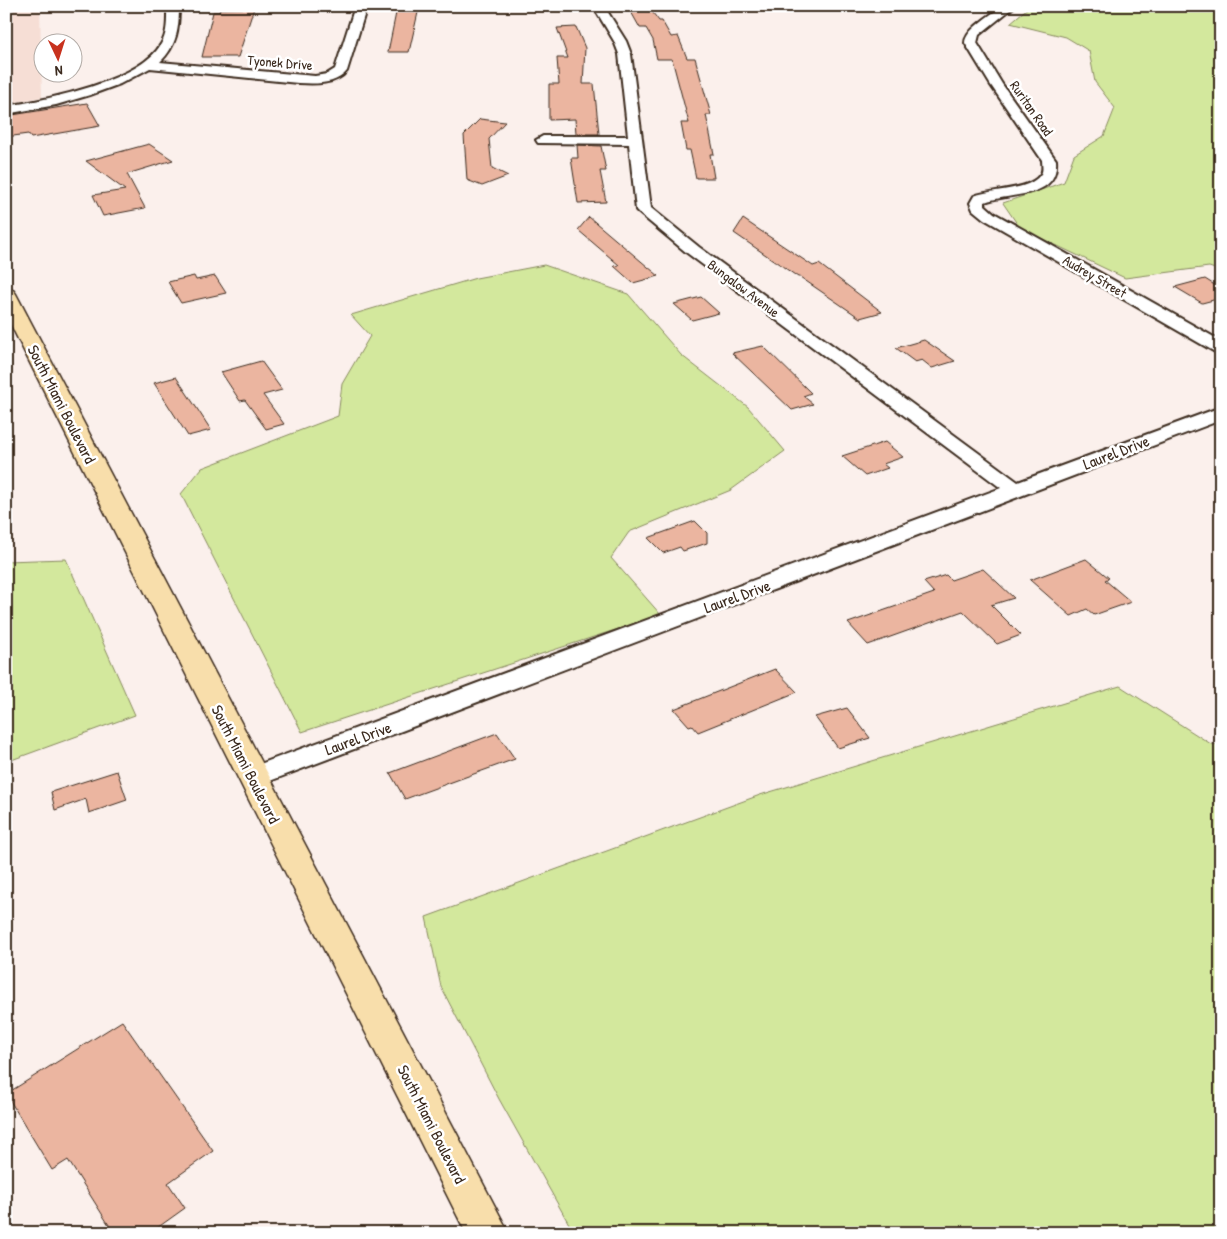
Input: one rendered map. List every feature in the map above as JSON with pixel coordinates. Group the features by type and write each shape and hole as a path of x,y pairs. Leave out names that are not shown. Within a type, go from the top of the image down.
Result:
{"highway":[{"name":"South Miami Boulevard","path":"6,294 488,1233"}],"street":[{"path":"6,110 84,95 102,88 147,64 163,51 168,42 173,23 173,6"},
{"name":"Tyonek Drive","path":"147,64 298,79 320,80 336,76 341,71 362,6"},
{"name":"Bungalow Avenue","path":"598,6 620,41 625,54 644,210 700,256 1016,490"},
{"name":"Ruritan Road","path":"980,199 1036,186 1046,180 1051,168 1049,160 996,84 971,43 971,38 975,33 1010,6"},
{"path":"543,140 634,140"},
{"name":"Audrey Street","path":"980,199 977,203 978,207 989,216 1221,348"},
{"name":"Laurel Drive","path":"253,778 1221,413"}],"shaded area":[{"path":"6,6 40,6 41,32 32,32 32,82 42,82 42,97 6,104"}],"green space":[{"path":"1030,6 1221,6 1221,271 1209,267 1125,278 1020,228 1003,203 1064,182 1074,155 1104,136 1115,108 1095,82 1089,51 1066,37 1010,23"},
{"path":"544,265 628,294 681,355 748,407 785,451 731,490 629,532 611,558 661,615 302,732 181,494 202,468 338,416 342,384 370,336 351,315 476,278"},
{"path":"66,559 135,715 6,762 6,561"},
{"path":"1120,686 1211,744 1221,745 1221,1233 574,1233 499,1099 441,987 426,917 760,795"}],"building":[{"path":"254,8 238,57 202,57 213,12 219,12 220,9"},
{"path":"397,8 419,8 409,52 388,52"},
{"path":"650,9 659,21 662,21 671,37 678,36 687,58 695,58 711,115 706,115 714,154 710,154 714,178 696,178 690,150 686,150 681,123 689,123 672,59 657,59 653,40 646,28 640,28 630,10"},
{"path":"576,27 585,48 583,84 594,84 599,134 576,134 575,119 549,120 549,84 559,84 557,58 568,58 557,28"},
{"path":"87,103 100,126 31,138 28,134 6,137 6,116"},
{"path":"480,119 505,122 489,139 492,168 508,176 482,186 467,180 464,135"},
{"path":"149,144 173,160 127,174 145,208 103,216 93,195 125,190 86,161"},
{"path":"577,145 601,146 606,171 600,171 606,202 578,203 571,158 578,158"},
{"path":"589,217 659,276 633,283 614,266 619,265 578,230"},
{"path":"743,219 813,266 819,264 882,312 860,318 798,277 734,233"},
{"path":"194,276 196,280 215,276 226,293 181,303 168,282"},
{"path":"1205,279 1221,289 1221,298 1202,303 1175,287"},
{"path":"701,297 719,313 692,320 674,304"},
{"path":"924,340 955,361 932,368 922,360 915,362 896,348"},
{"path":"763,346 811,393 803,396 813,404 792,410 732,353"},
{"path":"261,361 282,390 263,395 284,424 266,429 245,400 240,401 221,372"},
{"path":"176,377 211,430 188,436 154,383"},
{"path":"885,442 903,457 883,464 888,468 865,476 842,456"},
{"path":"695,521 707,533 707,543 683,551 680,547 663,553 648,538"},
{"path":"1086,559 1109,578 1105,580 1131,602 1094,615 1087,609 1071,616 1030,580"},
{"path":"983,569 1014,598 991,605 1021,635 997,644 963,611 868,645 848,623 934,593 924,582 946,575 951,580"},
{"path":"775,669 797,692 698,732 692,725 689,726 674,709"},
{"path":"847,708 870,738 838,748 815,717"},
{"path":"497,733 515,759 405,799 390,773"},
{"path":"117,771 127,800 89,813 86,799 55,810 51,792"},
{"path":"122,1021 213,1151 168,1183 185,1208 150,1233 114,1233 68,1160 52,1170 6,1094"}]}
